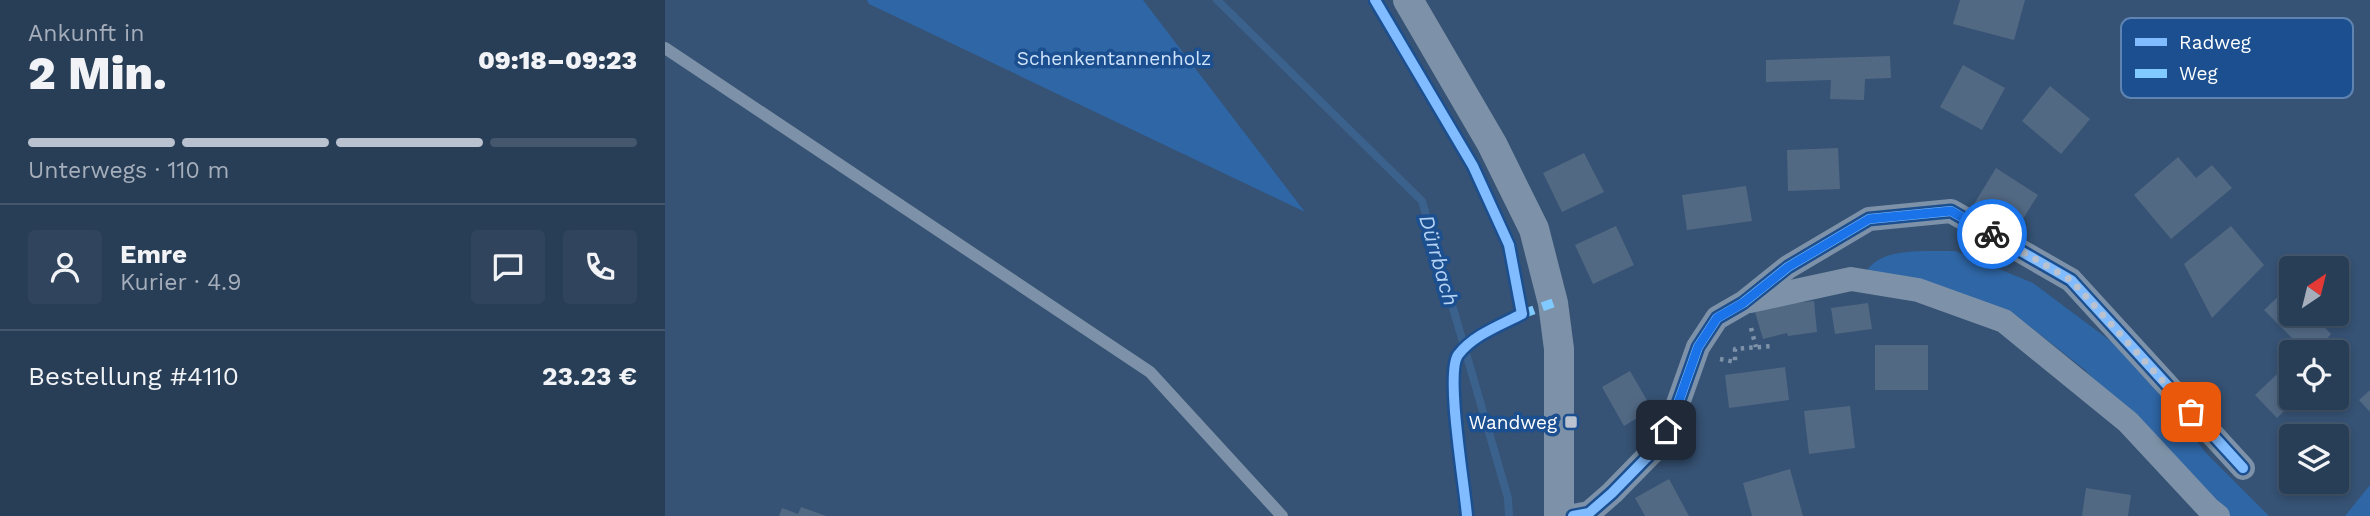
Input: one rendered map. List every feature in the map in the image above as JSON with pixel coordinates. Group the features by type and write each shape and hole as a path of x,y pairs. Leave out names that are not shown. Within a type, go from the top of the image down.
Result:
{"street":[{"path":"1408,0 1492,144 1534,229 1553,303 1559,349 1559,516"},
{"path":"1573,516 1589,513 1657,447 1675,412 1698,347 1717,318 1743,303 1788,267 1869,219 1951,211 2071,280 2243,468"},
{"path":"1743,303 1851,279 1918,290 2004,321 2128,422 2211,514"}],"lane":[{"path":"665,48 1150,372 1282,516"}],"path":[{"path":"1698,347 1724,361 1735,362 1735,349 1772,346"}],"green space":[{"name":"Schenkentannenholz","path":"867,0 1143,0 1305,212 869,4"},
{"path":"1917,251 1955,251 2033,283 2112,342 2170,406 2206,453 2269,516 2214,516 2213,502 2085,370 2029,326 1864,276 1870,266 1891,255"},
{"path":"2370,485 2370,516 2345,516"}],"building":[{"path":"1960,0 2025,0 2014,40 1953,24"},
{"path":"1890,56 1891,78 1865,79 1864,100 1830,99 1831,80 1766,82 1766,60"},
{"path":"1963,65 2005,88 1982,130 1940,107"},
{"path":"2050,86 2090,119 2061,154 2022,121"},
{"path":"1838,148 1840,189 1788,191 1787,150"},
{"path":"1584,153 1604,192 1562,212 1543,173"},
{"path":"2178,157 2196,178 2212,165 2232,188 2171,239 2134,195"},
{"path":"1996,168 2038,195 2016,230 1974,204"},
{"path":"1746,186 1752,221 1687,230 1682,195"},
{"path":"1616,226 1634,265 1593,284 1575,245"},
{"path":"2231,226 2264,265 2212,318 2184,264"},
{"path":"2279,296 2279,325 2264,310"},
{"path":"1814,301 1817,332 1788,336 1787,333 1763,339 1755,312 1784,304"},
{"path":"1868,303 1872,329 1835,334 1831,308"},
{"path":"2280,326 2323,326 2331,334 2326,340 2294,340"},
{"path":"1875,345 1928,345 1928,390 1875,390"},
{"path":"1785,367 1789,400 1729,408 1725,375"},
{"path":"1630,371 1652,409 1624,426 1602,387"},
{"path":"2279,372 2279,410 2285,410 2277,418 2255,395"},
{"path":"2370,390 2370,412 2359,400"},
{"path":"1850,406 1855,448 1809,454 1804,411"},
{"path":"1790,469 1803,516 1752,516 1743,483"},
{"path":"1669,479 1689,516 1645,516 1635,498"},
{"path":"2086,488 2131,495 2128,516 2082,516"},
{"path":"801,507 826,516 779,516 782,508 798,514"}],"waterway":[{"name":"Dürrbach","path":"1217,0 1422,201 1508,498 1509,516"}],"marked path":[{"path":"1517,316 1553,303"}],"cycle path":[{"path":"1375,0 1473,166 1509,245 1522,314 1471,342 1458,355 1455,366 1457,432 1467,516"},
{"path":"1573,516 1589,513 1657,447 1675,412 1698,347 1717,318 1743,303 1788,267 1869,219 1951,211 2071,280 2243,468"}],"way so far":[{"path":"1992,234 2071,280 2191,412"}],"place":[{"name":"Wandweg","path":"1571,422"}],"route":[{"path":"1666,430 1698,347 1717,318 1743,303 1788,267 1869,219 1951,211 1992,234"}]}
